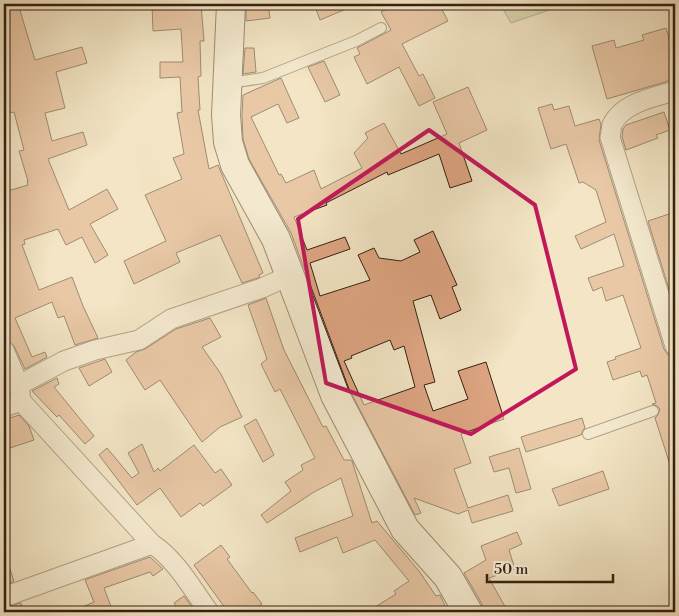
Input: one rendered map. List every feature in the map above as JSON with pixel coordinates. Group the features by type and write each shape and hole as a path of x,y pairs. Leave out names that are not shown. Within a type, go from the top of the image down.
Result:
{"street":[{"path":"231,4 226,115 228,142 236,165 276,239 335,395 405,529 448,577 468,612"},
{"path":"675,91 644,100 627,109 612,125 610,138 675,346"},
{"path":"14,397 64,361 95,350 139,340 171,319 262,288 291,275"},
{"path":"4,350 14,397 152,544 170,558 209,612"},
{"path":"4,597 152,544"}],"lane":[{"path":"226,84 263,78 356,41 381,28"},
{"path":"588,434 653,411"}],"highlighted area":[{"path":"429,130 535,205 576,369 471,434 326,383 298,219"}],"green space":[{"path":"500,4 567,4 511,23"}],"building":[{"path":"4,4 18,4 35,60 82,47 87,63 56,72 65,108 45,113 52,141 83,132 87,145 48,159 69,210 107,189 118,209 90,224 108,255 95,263 82,237 66,245 58,229 24,240 25,244 22,245 39,290 72,277 98,338 75,345 64,316 58,318 52,302 15,318 32,357 45,352 47,357 25,369 14,346 7,340 4,331 4,192 28,185 28,181 19,151 24,150 14,112 4,114"},
{"path":"152,4 201,4 204,41 200,41 201,76 198,77 200,110 198,110 209,169 218,165 263,273 258,278 242,283 220,235 176,253 180,262 134,284 124,261 166,241 145,195 182,179 173,158 184,154 177,113 182,112 180,77 160,78 160,62 183,62 181,29 153,31"},
{"path":"246,4 268,4 270,18 246,21"},
{"path":"314,4 358,4 320,20"},
{"path":"397,4 406,4 408,9 418,4 439,4 448,21 402,44 419,76 423,74 435,98 419,106 399,67 367,84 354,57 360,54 357,48 391,30 381,12"},
{"path":"666,28 670,42 675,40 675,79 607,99 592,46 614,40 616,48 644,40 642,35"},
{"path":"245,48 254,48 256,72 243,74"},
{"path":"324,61 340,95 325,102 308,67"},
{"path":"281,78 299,118 287,123 278,104 251,117 279,175 281,174 286,183 314,170 321,189 362,168 354,153 368,138 365,133 384,123 401,154 447,134 433,102 468,87 487,130 459,143 472,181 450,188 439,154 388,175 387,172 326,203 327,205 294,217 307,250 345,237 350,249 310,263 320,296 370,280 358,255 374,248 379,258 401,261 420,252 414,240 433,231 457,285 452,287 461,310 440,319 431,295 413,301 435,382 424,385 433,411 468,399 458,371 486,362 504,419 461,434 471,463 454,469 468,508 508,495 513,511 472,523 468,510 458,514 414,498 421,513 415,515 349,389 291,233 249,159 243,139 243,95","holes":["390,340 394,350 404,346 415,387 364,405 344,361 352,358 351,356"]},
{"path":"552,104 554,110 569,106 575,126 599,119 601,124 599,140 664,349 668,355 675,357 675,471 672,471 655,418 660,409 652,404 656,403 647,375 642,377 640,371 613,380 607,362 616,359 615,357 641,348 623,295 606,301 602,287 593,291 588,278 624,266 614,234 581,249 575,236 606,222 596,190 583,182 579,183 566,144 551,149 538,108"},
{"path":"664,112 670,130 656,135 658,138 626,150 622,137 623,129 626,125"},
{"path":"675,212 675,309 648,221"},
{"path":"266,298 284,350 323,427 326,426 344,460 352,461 372,523 377,521 419,571 436,596 440,595 448,612 367,612 396,594 394,591 409,581 375,540 343,553 337,537 300,552 295,538 353,516 341,478 314,492 267,523 261,515 291,491 285,482 303,470 301,465 315,458 280,389 275,392 261,364 267,359 248,305"},
{"path":"210,318 221,337 202,347 221,374 242,417 220,427 202,442 160,380 145,390 126,360 136,352 145,349 176,329"},
{"path":"105,359 112,372 89,386 79,368"},
{"path":"57,378 59,384 54,387 94,436 85,444 59,415 57,417 32,391"},
{"path":"19,415 29,426 34,440 4,450 4,420"},
{"path":"582,418 585,428 581,435 526,452 521,437"},
{"path":"256,419 274,455 263,462 244,426"},
{"path":"142,444 154,472 158,468 160,471 194,445 215,473 221,469 232,485 203,506 200,503 181,517 160,488 137,505 99,455 107,448 132,478 139,473 128,453"},
{"path":"519,448 531,489 516,493 509,468 494,472 489,457"},
{"path":"603,471 609,489 559,506 552,489"},
{"path":"517,532 522,544 509,550 515,569 489,578 508,612 484,612 482,604 464,573 486,560 481,546"},
{"path":"221,545 230,557 227,559 262,604 250,612 228,612 194,565"},
{"path":"150,557 163,569 153,576 150,572 104,588 113,612 71,612 94,602 85,580"},
{"path":"6,558 14,581 4,585 4,559"},
{"path":"184,596 195,612 180,612 174,603"},
{"path":"21,603 24,612 4,612 4,608"}]}
